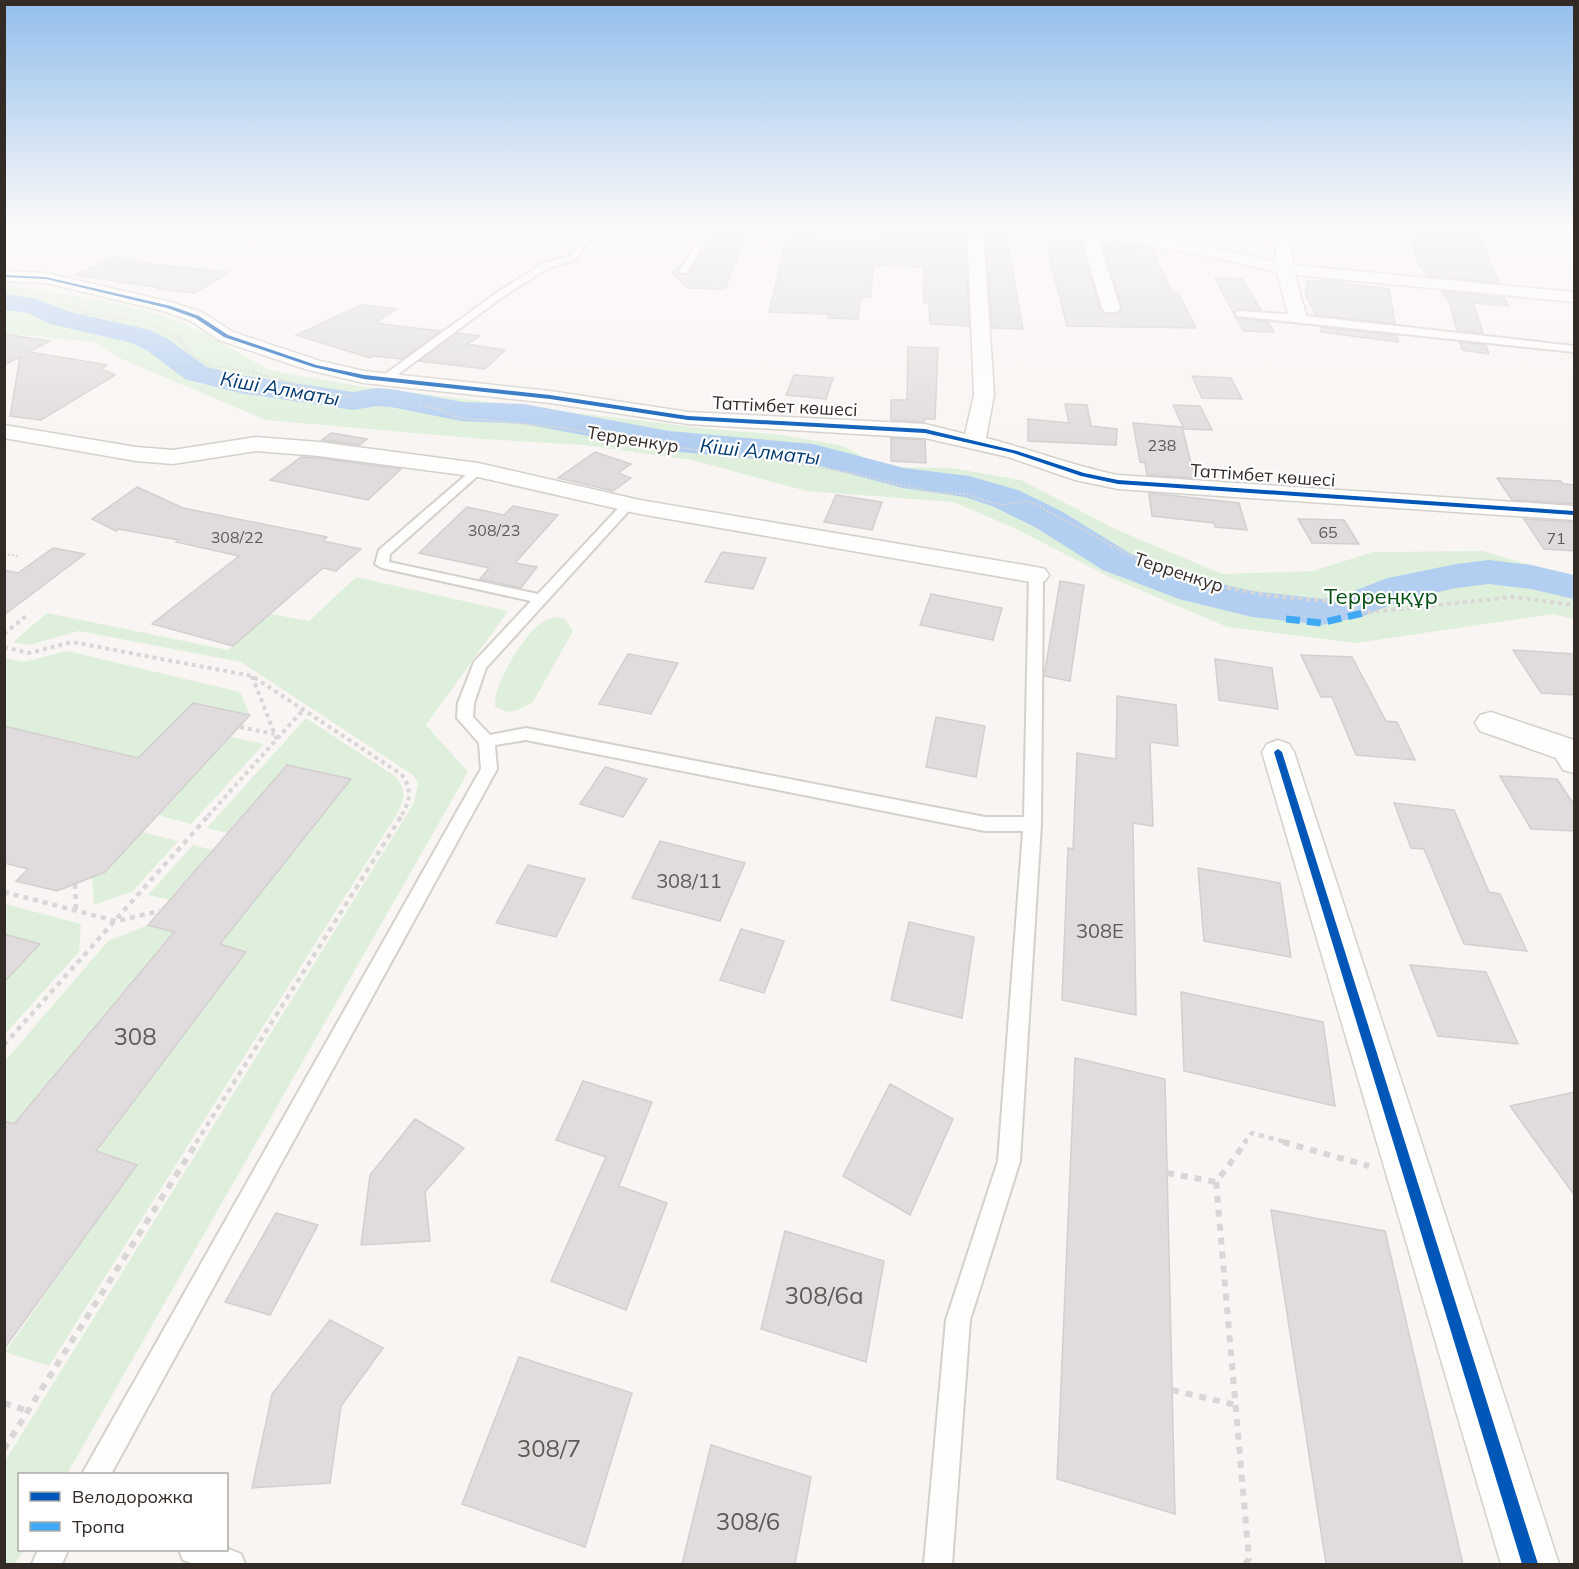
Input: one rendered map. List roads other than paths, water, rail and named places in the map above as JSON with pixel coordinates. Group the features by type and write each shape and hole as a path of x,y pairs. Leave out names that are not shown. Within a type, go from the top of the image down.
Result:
{"street":[{"name":"Таттімбет көшесі","path":"136,299 197,317 226,336 315,366 385,379 550,397 688,418 926,431 974,441 1083,475 1118,482 1575,513"},
{"path":"974,441 984,395 979,299"},
{"path":"1108,299 1111,308"},
{"path":"1293,299 1298,318"},
{"path":"4,431 136,454 173,457 256,444 319,449 478,470 630,504 1036,575"},
{"path":"1491,723 1568,750 1575,761"},
{"path":"1278,752 1530,1564"}],"lane":[{"path":"385,379 494,299"},
{"path":"1239,314 1298,318 1575,349"},
{"path":"478,470 384,553 382,564 542,599"},
{"path":"97,1473 489,769 487,741 465,718 465,703 479,666 630,504"},
{"path":"938,1564 958,1320 1009,1161 1032,824 1036,575"},
{"path":"487,741 526,734 985,824 1032,824"},
{"path":"196,1551 231,1564"}],"waterway":[{"name":"Кіші Алматы","path":"4,302 34,306 60,318 140,336 158,345 196,373 240,384 353,401 377,397 391,398 461,411 524,414 669,441 813,454 903,478 969,487 1005,498 1048,519 1117,562 1193,590 1252,604 1322,612 1349,607 1388,591 1456,576 1489,572 1531,577 1574,587"}],"park label":[{"name":"Терреңқұр","path":"1381,596"}]}
